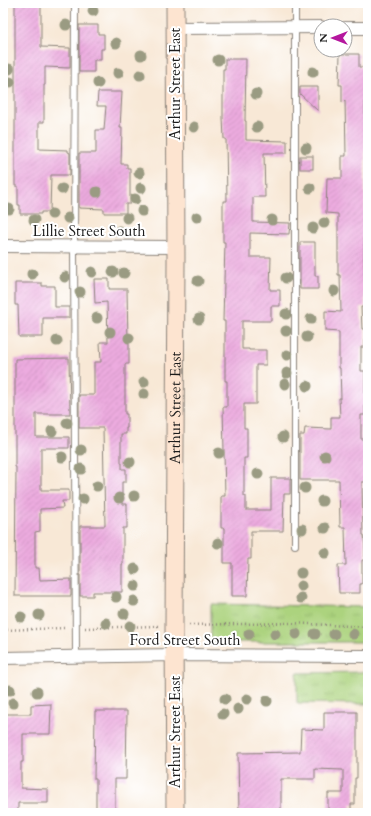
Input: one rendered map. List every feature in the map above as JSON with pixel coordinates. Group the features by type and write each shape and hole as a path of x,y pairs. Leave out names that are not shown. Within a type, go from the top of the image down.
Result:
{"main road":[{"name":"Arthur Street East","path":"175,3 175,813"}],"street":[{"path":"175,28 313,28"},
{"path":"353,28 368,28"},
{"name":"Lillie Street South","path":"3,246 176,246"},
{"name":"Ford Street South","path":"3,658 174,655 368,656"}],"lane":[{"path":"75,3 74,246 76,657"},
{"path":"295,3 295,545"}],"green space":[{"path":"211,604 368,607 368,642 211,642"},
{"path":"368,672 368,704 297,703 297,673"}],"building":[{"path":"15,3 41,3 41,47 70,48 70,68 45,67 44,122 39,122 39,149 68,150 70,153 70,175 51,175 50,212 41,212 41,214 20,214 20,205 18,205 18,186 15,186"},
{"path":"79,25 98,25 98,34 104,34 104,49 101,49 101,60 94,60 94,72 79,72"},
{"path":"353,54 359,54 359,67 365,67 365,307 361,307 362,329 365,329 365,347 361,347 361,371 365,371 365,415 361,415 361,439 366,439 365,482 362,482 365,560 362,560 362,584 360,584 360,593 339,593 338,565 346,565 345,527 340,527 339,480 300,480 300,435 304,435 305,428 331,429 331,417 340,417 339,398 341,398 339,332 325,331 325,311 341,312 340,275 338,275 338,214 326,213 327,178 342,178 342,156 346,156 345,100 342,103 342,85 339,85 340,58 353,58"},
{"path":"225,59 246,59 246,140 287,141 287,153 264,153 265,197 253,197 253,222 290,223 289,234 250,233 250,257 271,257 270,290 280,290 280,306 271,306 271,321 242,321 242,349 266,350 266,365 256,365 256,404 244,404 244,428 247,428 247,458 244,458 244,496 246,496 246,510 271,510 271,478 290,478 290,494 284,494 283,531 251,531 251,559 248,559 247,596 232,596 232,563 224,563 224,528 221,528 221,496 225,496 223,407 227,407 227,381 225,381 225,321 223,321 225,242 223,242 223,201 227,201 226,139 224,139 223,118 223,69 225,69"},
{"path":"300,87 318,87 318,111 300,94"},
{"path":"98,92 122,92 120,128 122,128 121,164 127,164 127,168 130,168 130,204 126,204 126,213 104,213 104,209 79,208 79,153 96,153 96,130 104,130 106,106 97,106"},
{"path":"300,156 313,156 313,169 300,169"},
{"path":"300,242 315,242 315,276 318,276 318,289 300,289"},
{"path":"94,279 109,279 109,289 127,289 129,364 125,364 125,414 127,414 127,428 126,434 121,434 121,463 122,469 126,469 126,482 122,482 122,504 127,504 127,528 123,528 122,592 93,592 93,596 80,596 80,526 105,526 103,428 79,428 79,395 94,395 94,362 101,362 100,342 108,342 107,302 95,303"},
{"path":"15,283 42,283 42,286 55,286 55,307 69,307 69,318 43,318 43,337 19,337 18,305 15,305"},
{"path":"69,358 70,414 36,414 36,437 69,437 69,448 41,448 41,490 69,490 69,501 62,501 63,508 40,509 40,531 35,532 35,568 39,568 40,580 71,579 71,596 15,596 15,359"},
{"path":"51,704 50,734 23,734 23,762 21,762 21,788 48,789 48,803 18,803 18,813 3,813 3,714 31,714 31,705"},
{"path":"95,711 127,711 126,779 115,779 115,813 96,813 96,779 94,779"},
{"path":"324,712 357,712 357,778 355,778 355,804 351,804 351,812 328,812 328,793 343,793 343,770 315,769 315,779 281,779 281,813 239,813 238,753 300,752 301,729 324,730"}]}
